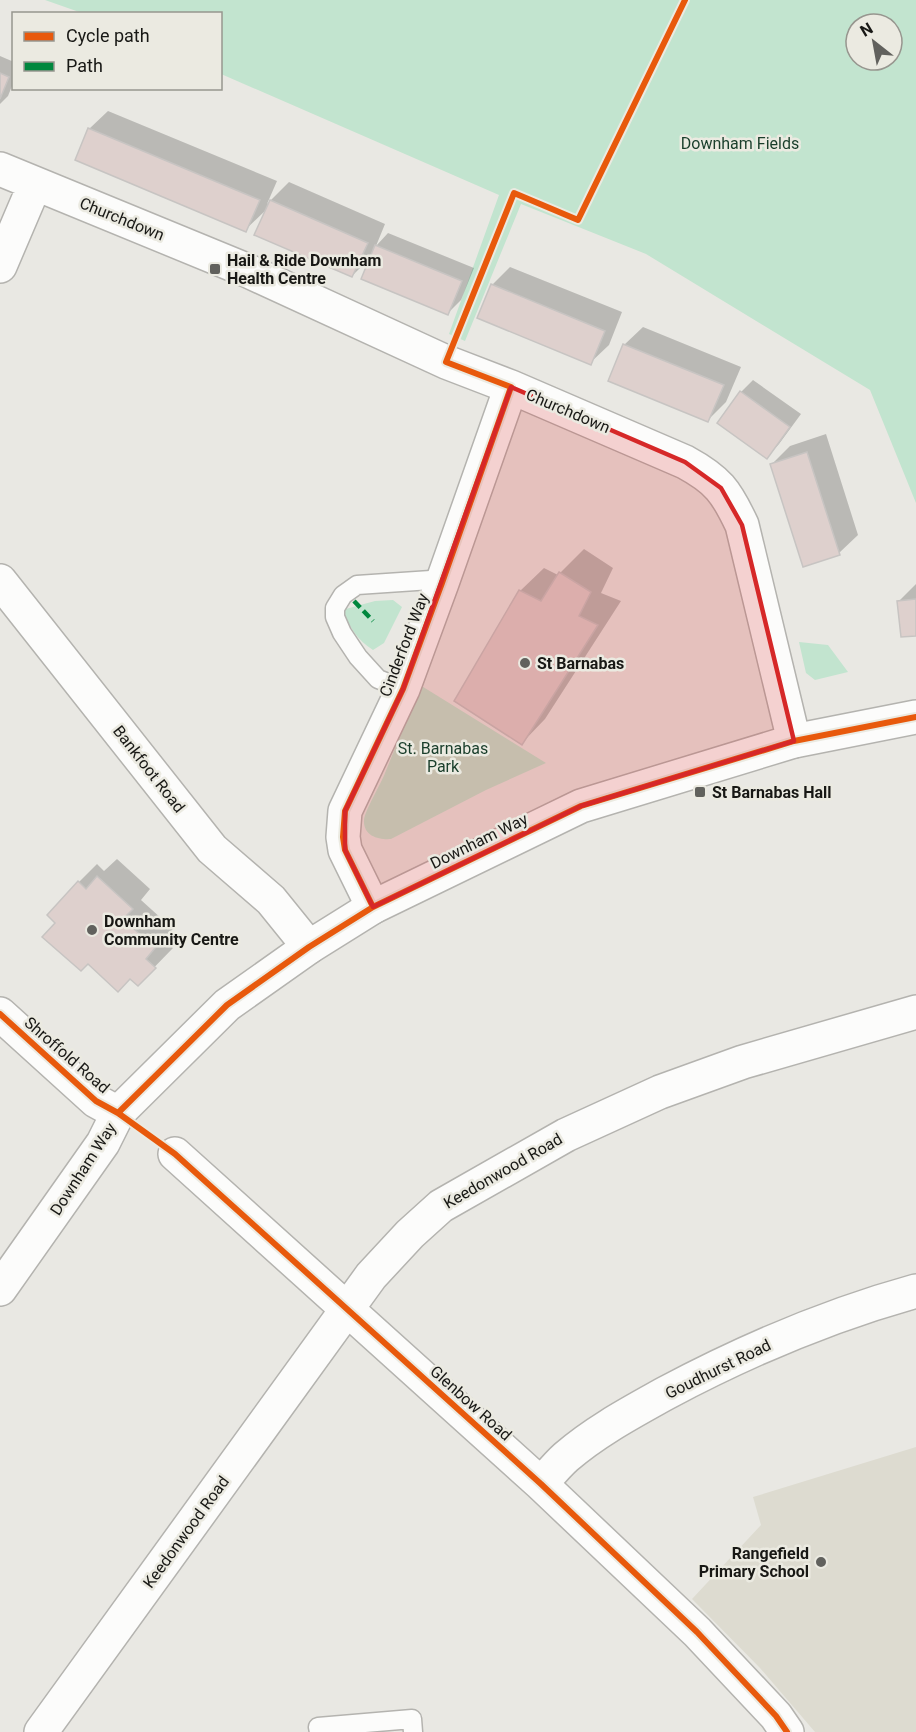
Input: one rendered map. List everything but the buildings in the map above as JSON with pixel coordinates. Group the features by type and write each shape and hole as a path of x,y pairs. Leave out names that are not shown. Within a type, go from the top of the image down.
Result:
{"street":[{"name":"Churchdown","path":"0,169 246,270 446,362 511,387 685,462 707,474 730,501 741,525 794,741"},
{"path":"0,266 35,184"},
{"name":"Cinderford Way","path":"373,907 345,850 343,837 345,811 403,689 511,387"},
{"name":"Bankfoot Road","path":"0,580 212,849 271,900 309,947"},
{"name":"Downham Way","path":"0,1288 92,1160 118,1113 227,1005 309,947 373,907 581,806 794,741 916,717"},
{"name":"Keedonwood Road","path":"41,1732 371,1276 410,1234 441,1206 566,1135 660,1092 743,1062 916,1012"},
{"name":"Shroffold Road","path":"0,1014 96,1101 118,1113"},
{"name":"Glenbow Road","path":"175,1154 541,1484 697,1632 776,1716 787,1732"},
{"name":"Goudhurst Road","path":"541,1484 566,1457 622,1417 716,1366 788,1335 886,1300 916,1292"}],"lane":[{"path":"403,689 378,679 358,657 342,633 335,617 335,608 343,595 357,585 431,580 442,583"},
{"path":"319,1732 318,1727 412,1719 413,1732"}],"highlighted area":[{"path":"511,387 685,462 721,488 742,525 794,741 581,806 373,907 345,850 345,811 403,689"}],"shaded area":[{"name":"Rangefield Primary School","path":"916,1447 916,1732 815,1732 760,1668 692,1599 761,1525 753,1497"}],"green space":[{"name":"Downham Fields","path":"45,0 916,0 916,503 870,390 646,254 521,204 465,341 449,334 499,195 222,74 222,12 79,12"},
{"path":"393,600 402,607 384,643 373,650 354,633 342,610 375,601"},
{"path":"799,642 828,645 848,672 815,680 806,673"},
{"name":"St. Barnabas Park","path":"420,685 546,763 486,790 391,839 377,838 366,830 365,816"}],"marked path":[{"path":"354,601 373,621"}],"cycle path":[{"path":"373,907 345,850 343,837 345,811 403,689 511,387 446,362 514,193 578,220 685,0"},
{"path":"118,1113 227,1005 309,947 373,907 581,806 794,741 916,717"},
{"path":"0,1014 96,1101 118,1113 175,1154 541,1484 697,1632 776,1716 787,1732"}],"place":[{"name":"Hail & Ride Downham Health Centre","path":"215,269"},
{"name":"St Barnabas","path":"525,663"},
{"name":"St Barnabas Hall","path":"700,792"},
{"name":"Downham Community Centre","path":"92,930"},
{"name":"Rangefield Primary School","path":"821,1562"}]}
